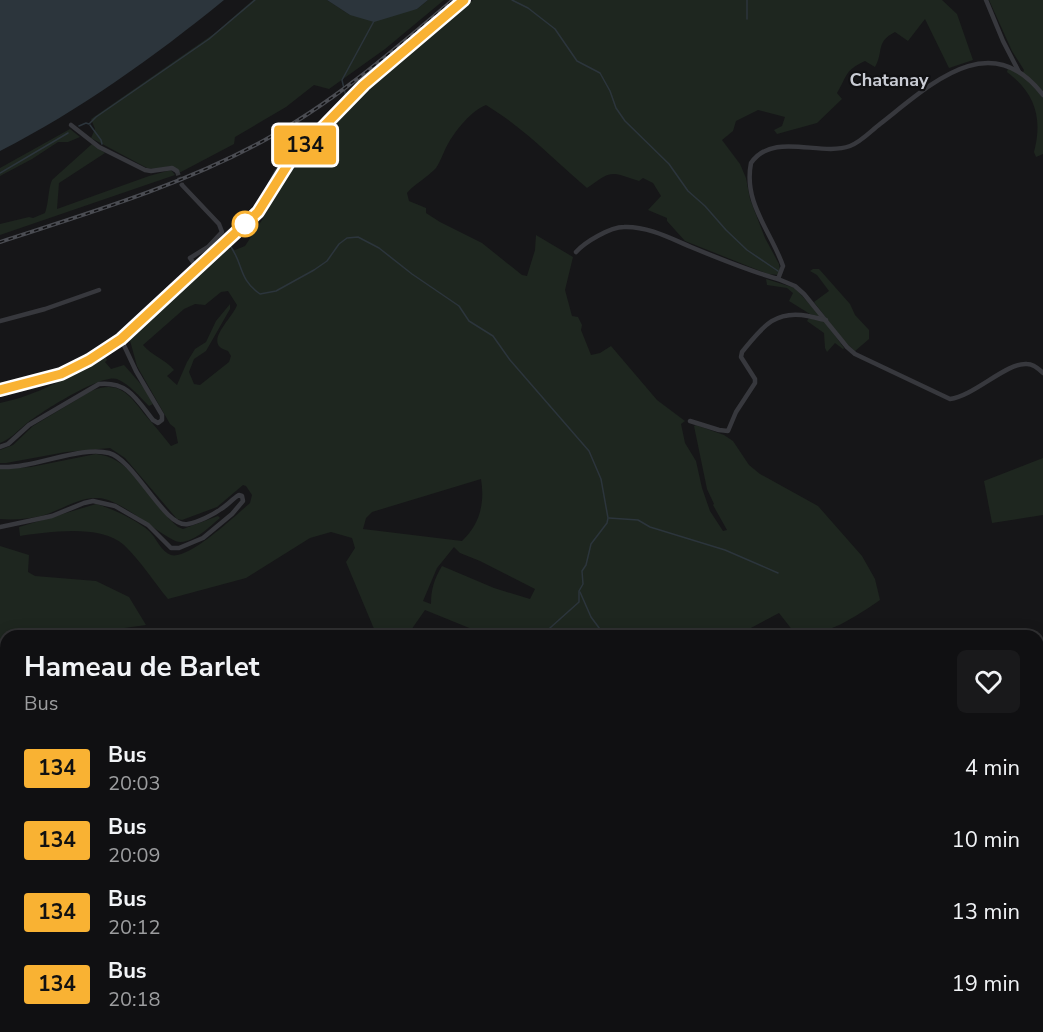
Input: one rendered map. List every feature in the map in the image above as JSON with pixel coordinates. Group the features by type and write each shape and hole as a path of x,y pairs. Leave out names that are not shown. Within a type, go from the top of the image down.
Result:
{"main road":[{"path":"0,390 61,374 89,360 121,339 258,212 290,161 364,85 465,0"}],"street":[{"path":"987,0 1020,72 1043,95"},
{"path":"778,279 783,266 752,199 749,171 755,157 772,148 835,148 854,144 928,87 967,65 989,63 1020,72"},
{"path":"71,125 99,147 145,170 172,168 177,171"},
{"path":"182,185 219,224 222,232 208,247 190,258 198,268"},
{"path":"576,252 583,245 609,232 621,227 632,227 661,235 778,279 795,286 855,354 950,399 963,395 1014,366 1024,363 1043,372"},
{"path":"0,321 45,309 99,290"},
{"path":"690,421 728,431 736,411 755,383 755,379 741,357 742,352 774,318 807,315 826,320"},
{"path":"0,447 8,444 29,425 99,384 109,383 122,386 129,391 153,420 158,423 162,420 162,415 121,339"},
{"path":"0,466 40,463 81,453 101,451 111,453 128,465 167,514 178,523 186,525 221,509 239,495 242,496 243,501 232,514 203,538 179,548 171,548 147,525 115,506 93,501 52,516 0,526"}],"shaded area":[{"path":"0,0 224,0 116,82 59,118 0,151"},
{"path":"253,0 327,0 350,15 417,9 428,0 444,0 385,49 329,89 314,85 286,107 235,137 234,144 179,173 172,166 147,168 91,138 95,129 91,119 215,33"},
{"path":"327,0 428,0 417,9 374,22 350,15"},
{"path":"473,0 942,0 957,14 973,60 949,68 925,19 908,41 895,32 889,36 882,44 875,67 865,61 850,71 837,93 842,99 817,123 777,134 774,130 782,126 785,117 758,110 736,121 733,131 722,140 740,164 746,178 750,199 765,238 779,264 778,275 768,274 685,241 667,221 667,218 648,210 661,196 653,183 643,178 639,181 612,174 587,188 526,134 486,105 475,111 465,121 449,142 436,168 407,193 409,201 426,208 426,213 440,222 482,243 522,275 527,276 535,250 536,235 573,257 565,290 572,316 578,317 582,325 581,330 591,355 600,353 611,346 657,400 685,421 681,424 685,443 696,461 710,511 723,531 727,530 707,489 694,426 696,425 724,435 733,441 749,465 760,474 818,506 862,556 875,579 880,600 851,619 827,630 792,630 779,613 747,630 474,630 425,610 411,630 374,630 346,562 355,548 352,538 331,532 310,538 246,578 168,599 130,551 114,538 102,534 74,531 20,536 19,527 96,504 116,511 138,523 149,531 167,553 179,555 200,544 250,503 252,495 243,485 217,507 182,520 177,519 125,458 110,448 66,452 6,463 0,463 0,450 13,445 33,426 91,391 110,387 117,388 129,396 171,446 178,443 175,428 170,424 137,366 129,337 227,248 235,250 245,246 262,220 288,171 391,66","holes":["228,291 237,305 221,330 217,343 220,348 228,351 231,356 229,362 200,385 194,384 189,372 194,359 206,351 230,309 230,304 216,321 206,342 195,349 177,385 167,376 174,370 143,345 184,309 195,304 205,305 221,292","481,479 480,513 473,528 462,541 363,529 366,518 372,512","454,547 460,553 535,589 530,599 494,588 442,566 434,585 431,604 423,601 437,568"]},
{"path":"989,0 1043,0 1043,154 1036,157 1034,152 1038,128 1034,107 1024,89 1007,72 1008,68 1022,75 1024,70 1012,51"},
{"path":"70,129 80,137 68,142 58,142 0,176 0,168"},
{"path":"92,144 105,153 59,183 57,209 149,176 171,170 175,175 0,235 0,224 33,218 45,213 52,180"},
{"path":"819,269 869,330 869,339 855,351 843,340 814,302 829,291 817,275 810,271"},
{"path":"766,279 795,288 821,317 810,314 789,301 793,293 787,288 767,285"},
{"path":"809,318 825,322 844,348 835,343 827,352 824,333 807,321"},
{"path":"105,356 107,360 105,362 111,369 124,365 146,390 153,404 149,406 121,381 109,379 85,388 57,403 0,443 0,403 41,390"},
{"path":"96,454 110,457 132,473 178,527 183,529 218,516 220,518 197,536 181,542 166,536 119,505 98,498 76,502 41,516 0,519 0,469 31,467"},
{"path":"1043,458 1043,515 992,523 984,481"},
{"path":"0,546 29,555 28,572 35,576 96,581 129,597 146,625 110,630 0,630"}],"waterway":[{"path":"79,126 89,124 209,39 255,0"},
{"path":"512,0 528,8 555,29 577,61 600,73 616,108 625,121 669,164 688,191 726,230 747,250 778,271"},
{"path":"747,0 747,19"},
{"path":"225,239 225,235 258,203 283,161 346,97 342,80 374,21"},
{"path":"90,125 102,144"},
{"path":"0,173 68,133"},
{"path":"228,243 237,257 244,276 260,294 276,291 314,270 327,261 339,244 347,238 358,237 379,248 459,306 469,321 493,336 510,360 589,451 601,479 607,523 591,544 586,565 582,571 583,584 579,591 579,602 548,630"},
{"path":"609,518 638,520 650,527 725,550 778,573"},
{"path":"580,592 591,617 601,630"}],"tunnel":[{"path":"177,171 182,185"}],"railway":[{"path":"0,242 167,185 263,141 338,93 453,0"}],"bus line":[{"name":"134","path":"0,390 61,374 89,360 121,339 258,212 290,161 375,74 464,0"}],"district":[{"name":"Chatanay","path":"889,80"}]}
